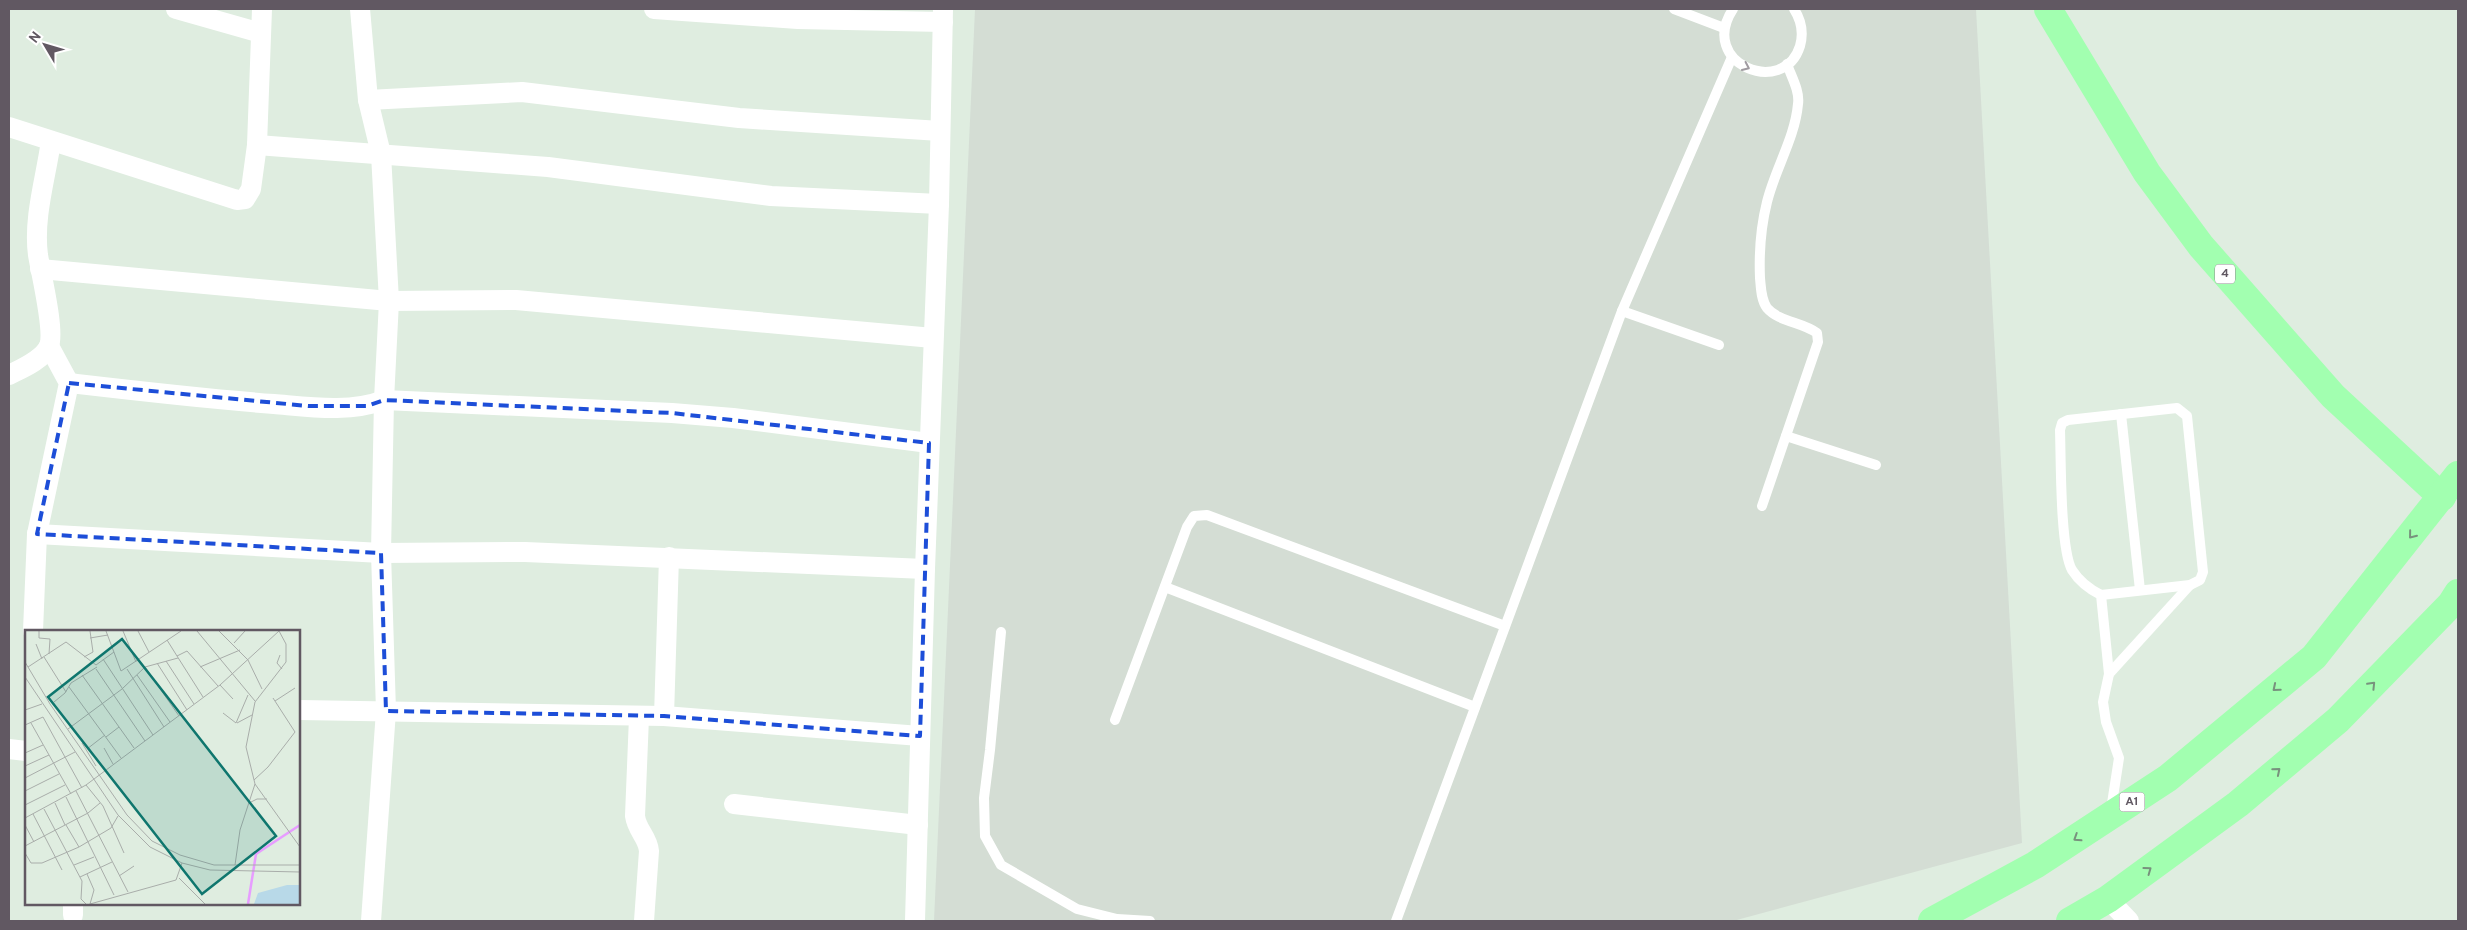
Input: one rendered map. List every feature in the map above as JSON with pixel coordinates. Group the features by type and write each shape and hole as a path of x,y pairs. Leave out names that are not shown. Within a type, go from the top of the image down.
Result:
{"main road":[{"name":"4","path":"2051,11 2147,173 2202,246 2333,396 2442,497"},
{"name":"A1","path":"1932,921 2034,865 2168,778 2314,657 2458,476"},
{"path":"2070,921 2108,899 2238,804 2338,720 2451,604 2458,593"}],"street":[{"path":"176,9 261,33"},
{"path":"9,127 237,200 245,199 252,189 257,145 262,9"},
{"path":"360,9 368,100 381,154 389,301 384,400 381,553 386,711 371,921"},
{"path":"654,9 798,19 943,15 939,204 924,569 915,921"},
{"path":"368,100 522,92 740,118 940,131"},
{"path":"33,630 37,534 70,383 49,346 50,329 40,269 38,228 51,140"},
{"path":"257,145 548,167 771,196 939,204"},
{"path":"40,269 389,301 516,300 932,338"},
{"path":"9,375 36,360 49,346"},
{"path":"70,383 232,401 308,406 367,406 384,400 672,413 733,418 929,443"},
{"path":"37,534 381,553 525,552 924,569"},
{"path":"664,716 669,557"},
{"path":"300,710 664,716 920,736"},
{"path":"639,717 635,816 636,827 648,843 650,851 644,921"},
{"path":"9,749 25,751"},
{"path":"734,804 918,825"},
{"path":"2108,899 2129,921"}],"lane":[{"path":"1674,9 1724,28"},
{"path":"1733,9 1724,28 1726,43 1732,57 1739,64 1758,72 1773,70 1787,64 1799,48 1802,38 1800,18 1794,9"},
{"path":"1396,921 1622,311 1732,57"},
{"path":"1762,506 1818,342 1817,333 1811,328 1773,314 1765,306 1762,294 1760,268 1766,202 1791,133 1799,103 1787,64"},
{"path":"1622,311 1719,345"},
{"path":"2177,408 2187,416 2203,572 2200,580 2190,585 2101,595 2090,590 2071,568 2065,546 2060,430 2062,423 2068,420 2177,408"},
{"path":"2121,414 2140,590"},
{"path":"1786,436 1876,465"},
{"path":"1115,720 1187,527 1194,516 1207,514 1505,626"},
{"path":"2109,674 2190,585"},
{"path":"1165,587 1475,707"},
{"path":"2101,595 2109,674 2103,702 2106,722 2119,758 2116,787 2110,805 2112,816"},
{"path":"1001,632 984,798 985,836 1001,865 1077,909 1117,919 1150,921"}],"highlighted area":[{"path":"69,383 308,406 367,406 384,400 672,413 929,443 920,736 664,716 386,711 381,553 37,534"}],"shaded area":[{"path":"975,9 1976,9 2022,843 1733,921 934,921"}]}
